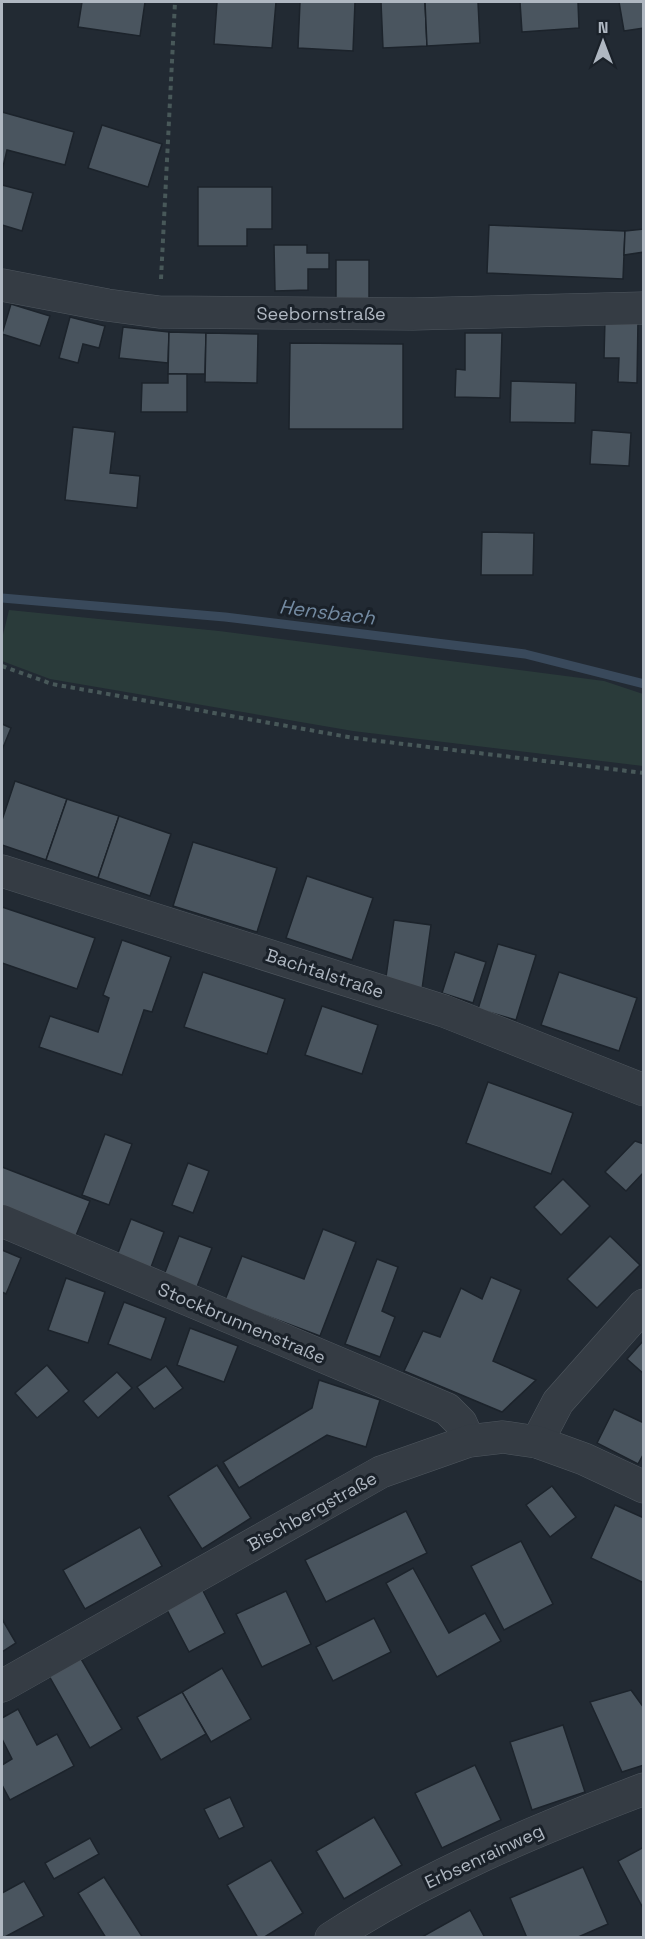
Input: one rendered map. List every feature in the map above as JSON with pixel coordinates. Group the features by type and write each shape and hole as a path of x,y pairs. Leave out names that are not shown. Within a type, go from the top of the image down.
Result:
{"street":[{"name":"Seebornstraße","path":"2,285 107,305 159,312 413,314 644,308"},
{"name":"Bachtalstraße","path":"2,871 444,1011 644,1090"},
{"name":"Stockbrunnenstraße","path":"2,1221 447,1409 462,1423 470,1441"},
{"path":"537,1442 558,1402 644,1305"},
{"name":"Bischbergstraße","path":"2,1686 381,1472 470,1441 503,1437 537,1442 584,1459 644,1487"},
{"name":"Erbsenrainweg","path":"331,1938 365,1916 452,1869 555,1823 644,1789"}],"path":[{"path":"159,312 175,2"},
{"path":"2,666 52,684 354,738 644,773"}],"shaded area":[{"path":"9,610 219,631 604,681 643,694 643,766 353,731 50,679 2,661 2,639"}],"building":[{"path":"82,2 145,2 140,36 78,27"},
{"path":"217,2 276,2 272,48 214,44"},
{"path":"300,2 355,2 353,51 298,48"},
{"path":"381,2 425,2 427,46 383,48"},
{"path":"425,2 478,2 480,43 427,46"},
{"path":"520,2 578,2 579,28 522,32"},
{"path":"619,2 644,2 644,28 624,31"},
{"path":"2,112 74,132 65,165 7,150 2,171"},
{"path":"102,125 162,144 148,187 88,168"},
{"path":"2,185 33,193 22,231 2,225"},
{"path":"198,187 272,187 272,229 247,229 247,246 198,246"},
{"path":"489,225 625,231 623,279 487,273"},
{"path":"644,229 644,252 624,255 625,231"},
{"path":"274,245 307,245 307,253 329,253 329,269 308,269 308,290 275,291"},
{"path":"336,260 369,260 369,301 336,302"},
{"path":"11,304 50,316 40,346 2,334"},
{"path":"70,317 105,326 99,348 83,344 78,363 59,358"},
{"path":"605,319 638,320 637,383 618,382 619,358 604,358"},
{"path":"123,327 169,332 168,363 119,358"},
{"path":"169,332 206,333 205,374 168,374"},
{"path":"206,333 258,334 257,383 205,382"},
{"path":"465,333 502,333 500,398 455,397 456,369 465,370"},
{"path":"290,343 403,344 403,429 289,429"},
{"path":"168,374 187,374 187,412 141,412 142,383 168,383"},
{"path":"511,381 576,383 575,423 510,422"},
{"path":"73,427 115,432 110,473 140,476 137,508 65,500"},
{"path":"592,430 631,433 629,466 590,464"},
{"path":"482,532 534,533 533,575 481,575"},
{"path":"2,724 11,728 2,750"},
{"path":"15,781 67,799 46,860 2,845 2,820"},
{"path":"67,799 119,816 98,878 46,860"},
{"path":"119,816 171,834 150,896 98,878"},
{"path":"193,842 277,868 257,932 173,906"},
{"path":"307,876 373,898 352,960 286,938"},
{"path":"2,907 95,938 77,989 2,963"},
{"path":"394,920 431,925 422,989 385,984"},
{"path":"122,940 171,957 152,1012 144,1010 122,1075 39,1047 50,1016 98,1032 109,998 103,995"},
{"path":"498,944 536,955 516,1020 478,1009"},
{"path":"455,952 486,962 473,1003 442,993"},
{"path":"203,972 285,999 267,1054 184,1027"},
{"path":"559,972 637,998 619,1051 541,1025"},
{"path":"322,1006 378,1025 362,1074 305,1055"},
{"path":"488,1082 573,1113 551,1174 466,1143"},
{"path":"105,1134 132,1144 109,1205 82,1195"},
{"path":"635,1141 644,1144 644,1172 626,1191 605,1172"},
{"path":"188,1163 209,1171 193,1213 172,1205"},
{"path":"2,1167 90,1201 75,1238 2,1210"},
{"path":"563,1179 590,1206 561,1235 534,1207"},
{"path":"131,1219 164,1232 150,1270 116,1258"},
{"path":"323,1229 356,1242 320,1336 225,1300 242,1256 304,1279"},
{"path":"179,1236 212,1248 195,1292 162,1280"},
{"path":"610,1236 640,1265 597,1308 567,1279"},
{"path":"2,1250 21,1258 6,1294 2,1292"},
{"path":"377,1259 398,1267 382,1311 395,1317 380,1357 345,1344"},
{"path":"491,1277 521,1290 493,1361 536,1380 502,1412 404,1371 423,1331 440,1337 461,1288 482,1299"},
{"path":"66,1278 105,1292 88,1343 48,1330"},
{"path":"124,1302 166,1318 151,1360 108,1344"},
{"path":"190,1328 238,1346 224,1382 177,1365"},
{"path":"644,1340 644,1374 627,1359"},
{"path":"47,1365 69,1391 37,1418 15,1393"},
{"path":"166,1366 183,1388 154,1409 137,1387"},
{"path":"117,1372 132,1388 98,1418 83,1401"},
{"path":"319,1380 380,1400 366,1447 327,1435 239,1488 223,1462 312,1408"},
{"path":"614,1409 644,1423 644,1453 638,1464 597,1443"},
{"path":"217,1465 251,1518 202,1549 168,1496"},
{"path":"552,1486 576,1517 550,1537 526,1505"},
{"path":"615,1505 644,1518 644,1583 591,1558"},
{"path":"406,1511 427,1553 326,1602 305,1560"},
{"path":"140,1527 162,1566 85,1609 63,1570"},
{"path":"521,1541 553,1604 504,1630 471,1566"},
{"path":"413,1568 449,1633 485,1613 501,1641 437,1677 386,1583"},
{"path":"202,1589 225,1633 189,1652 166,1608"},
{"path":"286,1591 311,1644 262,1667 236,1614"},
{"path":"374,1618 391,1652 333,1681 316,1647"},
{"path":"2,1619 16,1643 2,1652"},
{"path":"80,1657 122,1729 90,1748 48,1674"},
{"path":"222,1668 251,1719 211,1742 182,1692"},
{"path":"631,1690 644,1708 644,1765 622,1772 590,1702"},
{"path":"182,1692 206,1734 161,1760 137,1717"},
{"path":"18,1709 37,1745 57,1734 74,1766 10,1800 2,1785 2,1765 12,1759 2,1739 2,1718"},
{"path":"563,1725 585,1792 532,1810 510,1742"},
{"path":"475,1765 501,1820 442,1848 415,1793"},
{"path":"230,1797 244,1827 219,1839 204,1809"},
{"path":"374,1817 402,1865 344,1899 316,1851"},
{"path":"90,1838 99,1854 54,1879 45,1863"},
{"path":"644,1847 644,1910 618,1861"},
{"path":"271,1860 303,1913 263,1938 258,1938 227,1885"},
{"path":"583,1867 608,1924 576,1938 527,1938 510,1898"},
{"path":"104,1877 143,1938 106,1938 78,1893"},
{"path":"24,1881 44,1916 3,1938 2,1893"},
{"path":"470,1910 485,1938 420,1938"}],"waterway":[{"name":"Hensbach","path":"2,598 225,617 525,654 644,684"}]}
